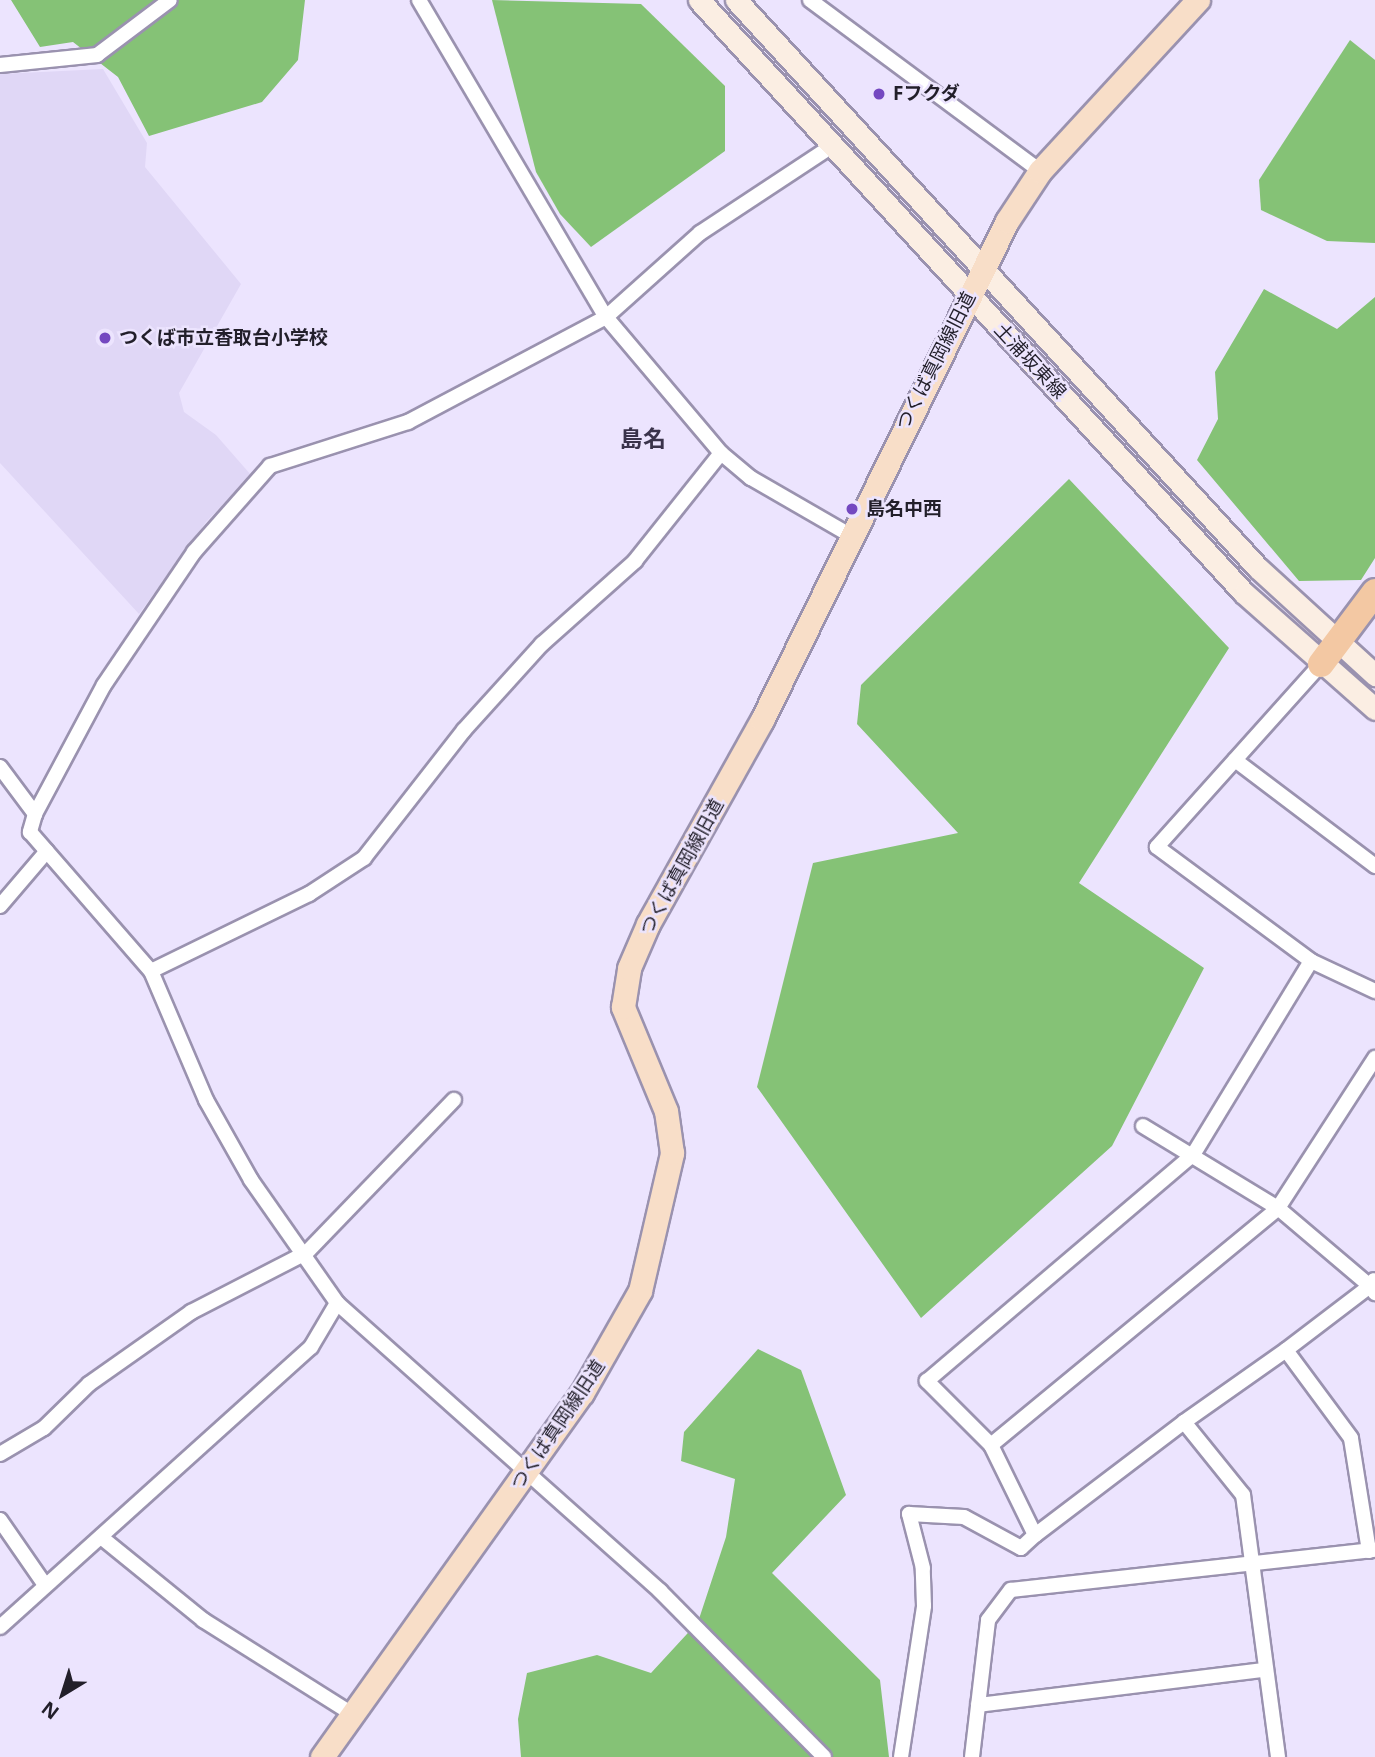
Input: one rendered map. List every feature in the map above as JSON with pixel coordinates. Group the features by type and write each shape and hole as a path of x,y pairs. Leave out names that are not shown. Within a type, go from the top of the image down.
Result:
{"highway":[{"path":"1321,664 1375,592"}],"main road":[{"name":"土浦坂東線","path":"699,0 1244,593 1321,664 1375,709"},
{"name":"土浦坂東線","path":"736,0 1258,568 1375,676"},
{"name":"つくば真岡線旧道","path":"322,1757 524,1475 624,1326 640,1291 664,1192 672,1132 622,1007 629,968 762,720 848,534 982,268 1040,171 1198,0"}],"street":[{"path":"0,65 97,55 170,0"},
{"path":"419,0 606,317 721,453 751,478 848,534"},
{"path":"810,0 1040,171"},
{"path":"824,1757 660,1591 524,1475 337,1303 306,1253 251,1180 205,1100 151,971 30,832 35,814 104,685 194,552 271,466 408,422 606,317 700,233 832,146"},
{"path":"151,971 309,894 364,858 464,730 542,644 635,561 721,453"},
{"path":"1321,664 1157,847 1311,961 1375,992"},
{"path":"1235,760 1375,866"},
{"path":"0,767 35,814"},
{"path":"0,906 47,851"},
{"path":"1035,1535 991,1445 927,1381 1193,1154 1311,961"},
{"path":"991,1445 1278,1208 1375,1058"},
{"path":"0,1454 191,1312 306,1253 454,1100"},
{"path":"901,1757 924,1606 923,1568 909,1514 964,1517 1021,1548 1184,1422 1373,1286 1278,1208 1143,1126"},
{"path":"0,1627 311,1347 337,1303"},
{"path":"972,1757 988,1620 1011,1590 1372,1551 1352,1438 1286,1350"},
{"path":"1184,1422 1243,1495 1255,1565 1265,1671 1278,1757"},
{"path":"0,1520 45,1585"},
{"path":"101,1537 204,1620 354,1715"},
{"path":"978,1705 1265,1671"}],"shaded area":[{"name":"つくば市立香取台小学校","path":"103,69 147,143 145,167 241,284 179,393 184,412 216,435 251,475 206,522 139,614 0,463 0,74"}],"green space":[{"path":"11,0 305,0 298,60 262,102 149,136 118,77 73,42 40,47"},
{"path":"492,0 641,4 725,86 725,151 591,247 560,214 536,172"},
{"path":"1350,40 1375,60 1375,243 1327,241 1261,210 1259,180"},
{"path":"1264,289 1337,329 1375,297 1375,558 1361,580 1299,581 1197,460 1218,419 1215,372"},
{"path":"1069,479 1229,648 1079,883 1204,968 1112,1146 921,1318 757,1087 813,863 958,833 857,724 861,685"},
{"path":"758,1349 801,1370 846,1495 772,1573 880,1680 889,1757 521,1757 518,1719 527,1673 597,1655 651,1673 698,1622 726,1537 735,1479 681,1461 684,1432"}],"place":[{"name":"Fフクダ","path":"879,94"},
{"name":"つくば市立香取台小学校","path":"105,338"},
{"name":"島名中西","path":"852,509"}],"district":[{"name":"島名","path":"643,438"}]}
